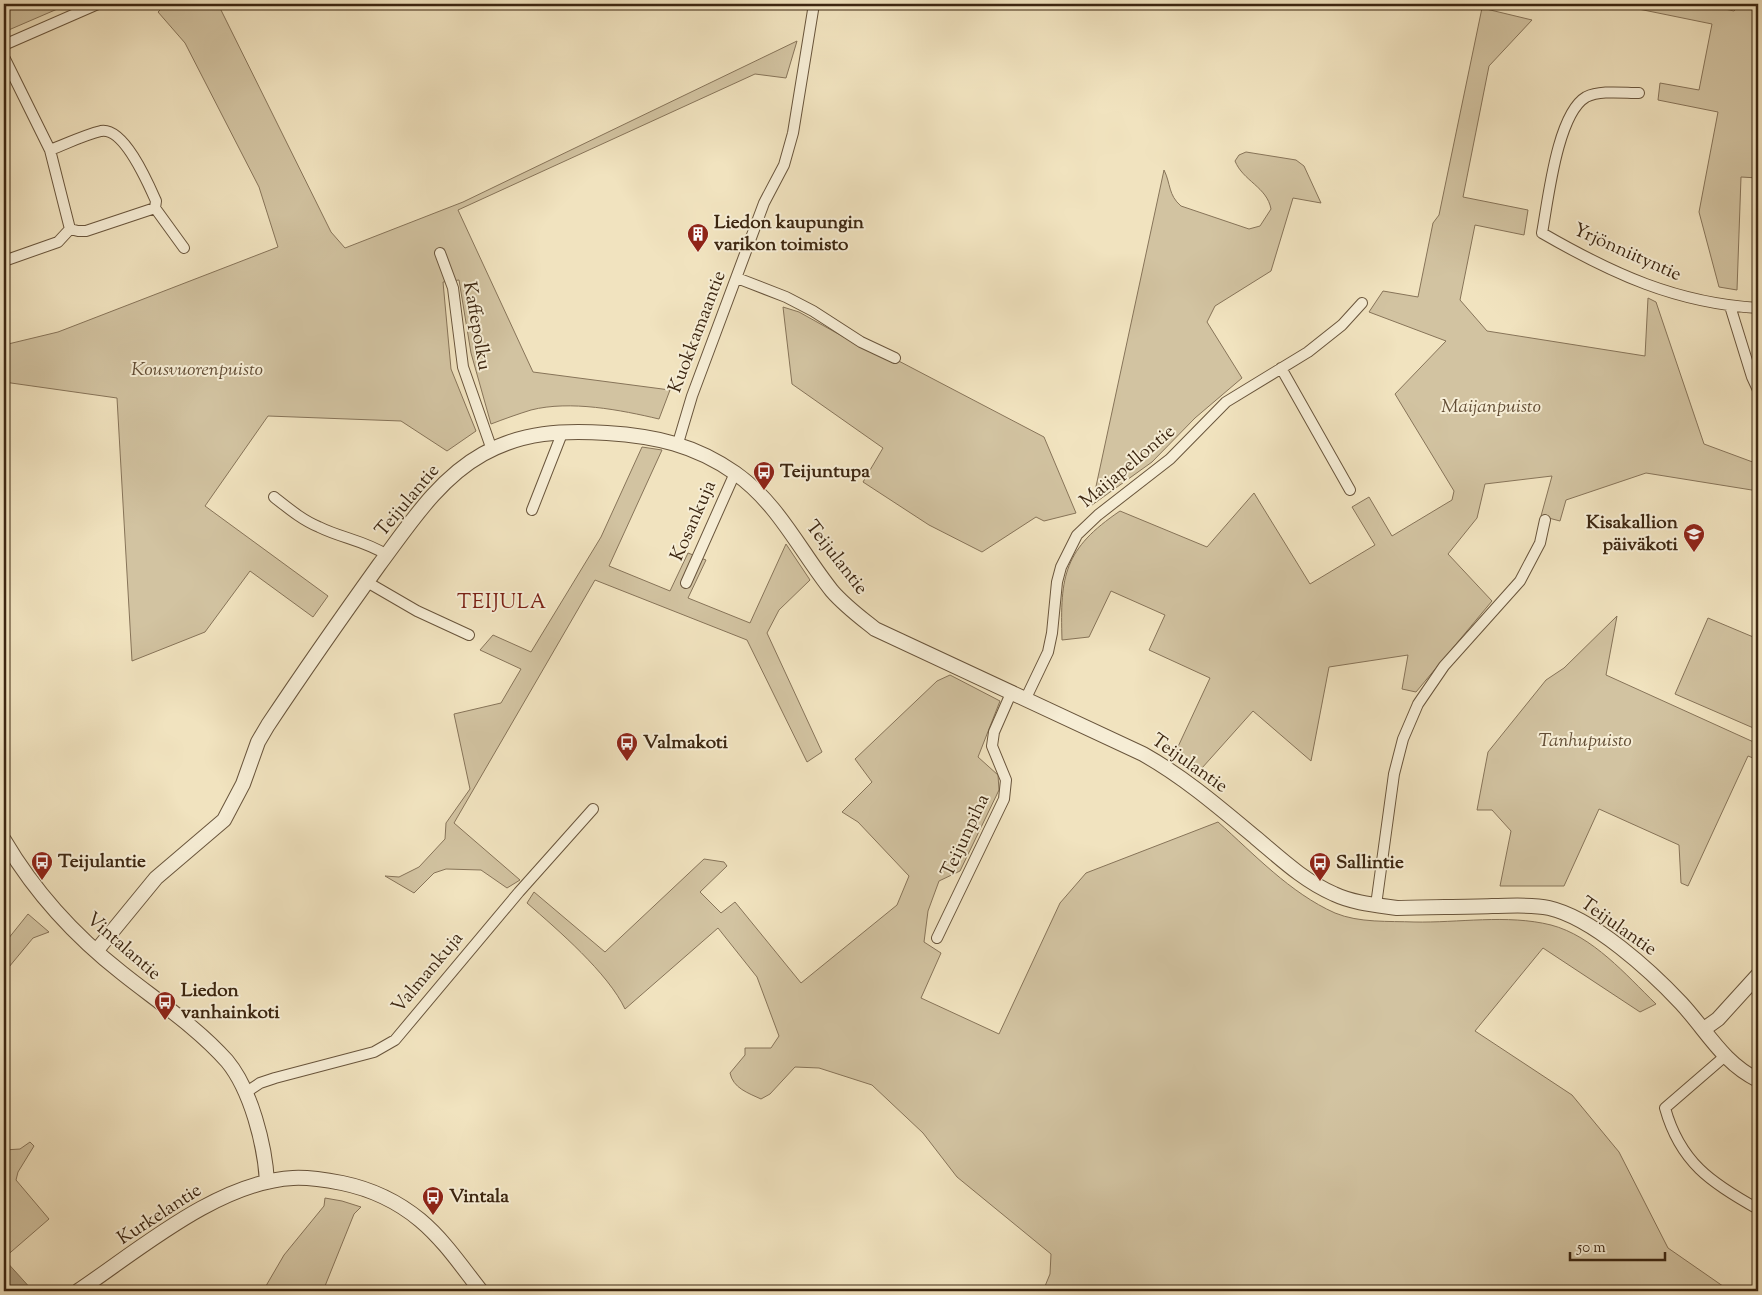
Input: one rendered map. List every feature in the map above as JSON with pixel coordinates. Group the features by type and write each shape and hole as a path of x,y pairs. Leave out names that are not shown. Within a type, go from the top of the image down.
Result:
{"street":[{"path":"4,45 98,4"},
{"name":"Kuokkamaantie","path":"678,443 692,396 764,203 784,165 793,133 814,4"},
{"path":"4,57 50,150 70,228"},
{"name":"Yrjönniityntie","path":"1639,93 1598,94 1588,96 1578,103 1554,156 1542,233 1579,254 1634,280 1682,298 1730,306 1758,308"},
{"path":"50,150 103,131 112,132 125,144 156,201 155,208 184,248"},
{"path":"70,228 86,231 155,208"},
{"path":"4,261 58,242 70,228"},
{"name":"Kaffepolku","path":"440,253 453,288 463,367 492,450"},
{"path":"737,278 786,297 813,311 861,342 895,358"},
{"name":"Maijapellontie","path":"1026,698 1048,652 1052,633 1057,582 1066,554 1077,536 1098,515 1170,459 1226,402 1308,352 1342,325 1362,303"},
{"path":"1730,306 1752,377 1758,390"},
{"path":"1281,368 1350,490"},
{"path":"532,510 563,431"},
{"name":"Teijulantie","path":"97,950 156,878 224,820 244,784 258,742 268,725 410,523 451,478 467,464 519,438 563,431 647,436 678,443 735,473 768,502 832,591 875,629 1012,691 1143,754 1172,770 1316,885 1336,895 1397,908 1533,906 1563,912 1581,920 1652,974 1704,1029 1724,1057 1740,1070 1758,1080"},
{"name":"Kosankuja","path":"686,583 735,473"},
{"path":"274,497 302,519 337,535 373,546 387,555"},
{"path":"1376,905 1394,774 1403,739 1418,704 1444,666 1520,581 1540,543 1545,520"},
{"path":"367,582 417,611 469,635"},
{"name":"Teijunpiha","path":"937,938 1004,799 1006,780 992,746 994,732 1012,691"},
{"name":"Valmankuja","path":"245,1093 260,1083 374,1052 395,1040 519,892 593,809"},
{"name":"Vintalantie","path":"4,840 44,899 71,927 119,971 200,1035 228,1062 245,1093 266,1159 267,1182"},
{"path":"1704,1029 1718,1019 1758,975"},
{"path":"1724,1057 1665,1108 1678,1144 1696,1168 1718,1185 1758,1209"},
{"name":"Kurkelantie","path":"78,1291 185,1218 225,1195 267,1182 293,1178 326,1180 370,1191 388,1198 420,1220 437,1236 481,1291"}],"green space":[{"path":"4,4 69,4 4,32"},
{"name":"Kousvuorenpuisto","path":"166,4 218,4 331,232 345,248 463,202 797,41 786,78 755,74 458,210 533,372 670,390 659,419 595,407 562,406 531,410 491,424 471,353 459,280 443,282 451,369 476,431 447,451 401,421 268,416 205,506 328,596 313,617 250,571 205,632 132,661 117,398 4,382 4,345 58,332 278,247 259,187 185,43 158,12"},
{"path":"1614,4 1702,4 1734,11 1741,4 1758,4 1758,178 1741,177 1737,290 1719,287 1699,212 1718,112 1658,100 1660,83 1699,90 1712,24"},
{"name":"Maijanpuisto","path":"1482,8 1532,20 1489,66 1463,197 1528,210 1524,235 1475,225 1460,300 1487,331 1645,356 1648,298 1656,302 1704,444 1758,464 1758,491 1646,473 1566,500 1560,521 1541,516 1552,476 1485,484 1477,518 1448,554 1492,601 1416,692 1402,689 1408,655 1329,667 1311,761 1253,711 1202,768 1176,751 1210,678 1149,650 1165,615 1111,591 1089,637 1062,640 1062,598 1069,565 1087,538 1120,511 1207,547 1254,493 1310,584 1375,545 1352,507 1369,497 1392,536 1452,500 1454,491 1395,394 1446,341 1369,312 1383,291 1418,297 1433,223 1439,215"},
{"path":"1246,152 1296,160 1304,166 1321,203 1293,198 1271,271 1215,306 1207,322 1242,378 1195,418 1152,462 1092,505 1164,170 1174,198 1181,206 1249,229 1260,226 1271,209 1265,195 1243,174 1235,161 1239,155"},
{"path":"783,307 799,312 851,341 893,358 1044,437 1076,513 1044,521 1036,517 982,552 929,525 863,482 883,448 792,384"},
{"path":"642,447 662,450 609,566 670,591 688,553 706,560 688,598 750,623 786,544 810,580 779,610 767,633 822,752 807,762 747,640 595,580 454,823 520,880 507,888 481,870 446,869 434,873 414,893 385,876 399,877 419,867 445,839 446,823 470,789 454,714 501,703 521,669 480,650 493,635 531,652 601,537"},
{"name":"Tanhupuisto","path":"1617,616 1606,675 1758,744 1758,760 1748,756 1688,886 1681,883 1679,845 1599,809 1564,886 1500,886 1511,831 1492,810 1477,810 1488,752 1546,680 1564,668"},
{"path":"1708,618 1758,639 1758,730 1675,694"},
{"path":"950,675 1000,701 978,757 998,775 999,790 960,871 939,881 928,911 924,942 941,953 921,998 999,1034 1060,903 1086,873 1218,822 1288,884 1319,905 1344,916 1364,920 1394,922 1517,920 1551,925 1566,930 1595,947 1621,969 1656,1004 1640,1012 1543,948 1475,1031 1572,1095 1619,1152 1668,1248 1730,1291 1043,1291 1050,1274 1051,1254 957,1177 923,1133 872,1085 819,1068 795,1067 770,1094 761,1099 751,1095 734,1083 730,1073 745,1055 745,1048 771,1048 779,1036 757,977 718,928 625,1009 607,981 595,967 527,903 534,892 605,952 704,859 724,862 727,866 700,892 721,913 735,902 801,983 897,905 909,876 858,822 842,812 872,782 855,759 937,681"},
{"path":"28,914 49,932 33,938 4,973 4,944"},
{"path":"30,1142 34,1146 18,1172 16,1180 49,1219 4,1258 4,1150 20,1149"},
{"path":"325,1198 361,1207 354,1214 323,1291 263,1291 284,1255 324,1206"}],"shaded area":[{"path":"4,1259 33,1291 4,1291"}],"place":[{"name":"Liedon kaupungin varikon toimisto","path":"698,253"},
{"name":"Teijuntupa","path":"764,491"},
{"name":"Kisakallion päiväkoti","path":"1694,553"},
{"name":"Valmakoti","path":"627,762"},
{"name":"Teijulantie","path":"42,881"},
{"name":"Sallintie","path":"1320,882"},
{"name":"Liedon vanhainkoti","path":"165,1021"},
{"name":"Vintala","path":"433,1216"}],"district":[{"name":"TEIJULA","path":"502,603"}]}
